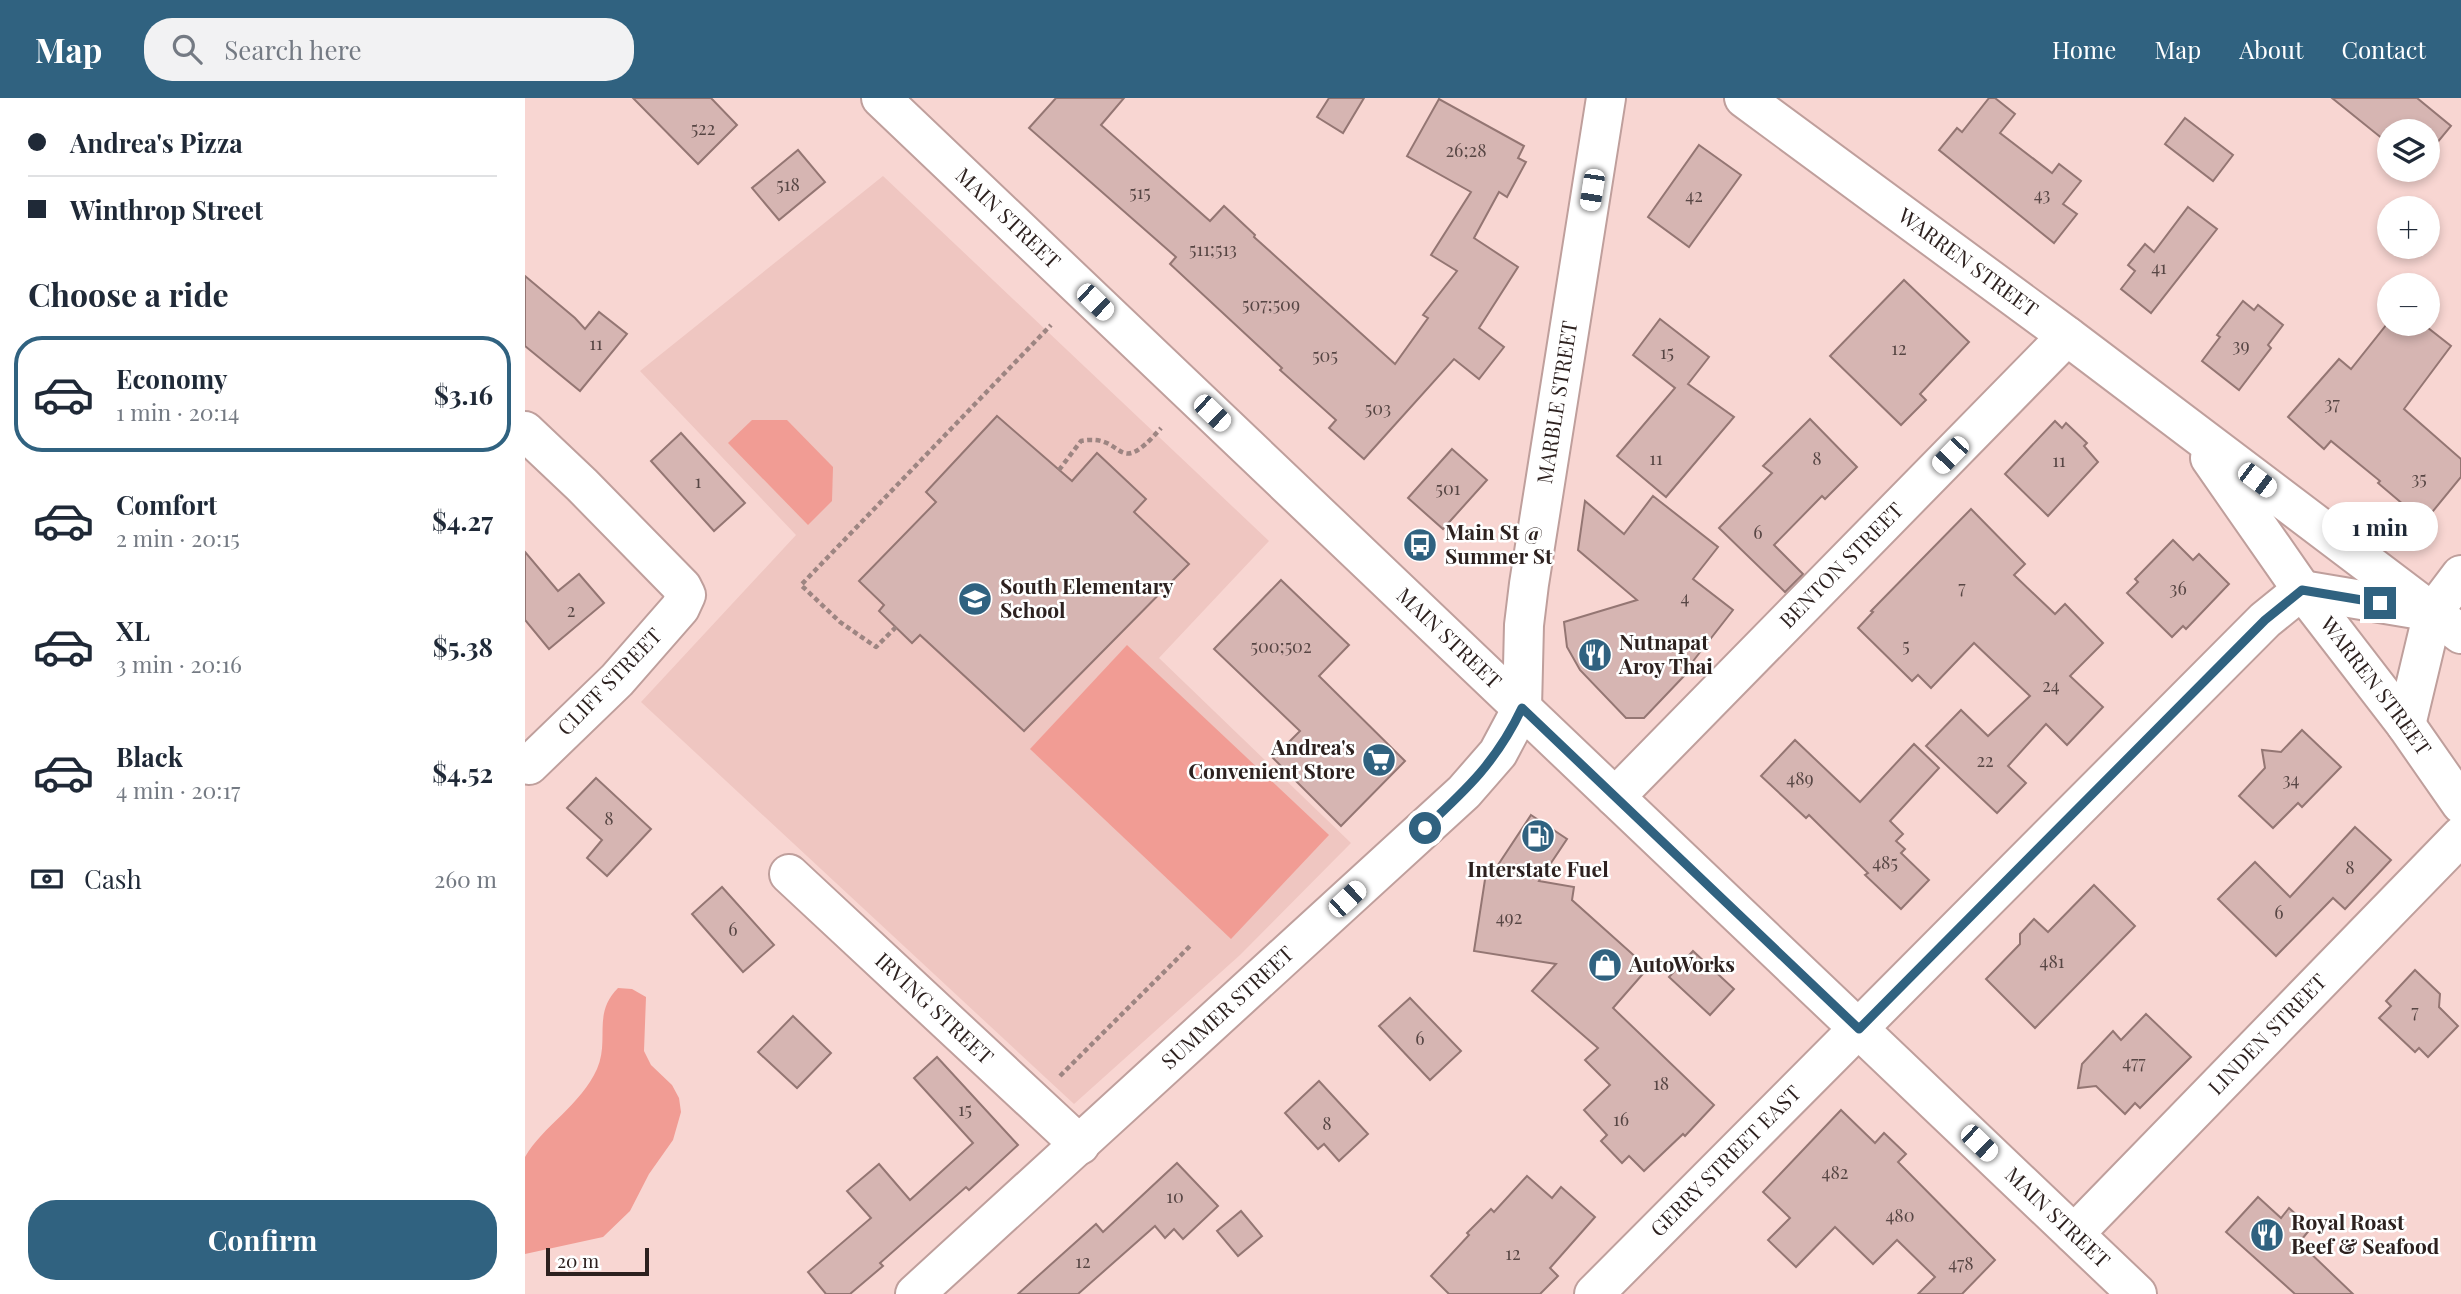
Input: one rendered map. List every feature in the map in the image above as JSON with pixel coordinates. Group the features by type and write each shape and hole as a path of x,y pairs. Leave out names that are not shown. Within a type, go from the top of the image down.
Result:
{"street":[{"name":"MAIN STREET","path":"881,98 2137,1294"},
{"name":"MARBLE STREET","path":"1522,708 1524,625 1529,584 1606,98"},
{"name":"WARREN STREET","path":"1744,98 2067,336 2447,623"},
{"name":"BENTON STREET","path":"1615,797 2067,336"},
{"name":"WARREN STREET","path":"2191,430 2302,590 2406,725 2461,804"},
{"name":"CLIFF STREET","path":"525,431 682,587 685,595 680,608 617,680 529,765"},
{"path":"2406,725 2447,623 2461,575"},
{"path":"2302,590 2447,623"},
{"name":"GERRY STREET EAST","path":"1594,1294 2265,620 2302,590"},
{"name":"SUMMER STREET","path":"915,1294 1464,792 1498,753 1522,708"},
{"name":"LINDEN STREET","path":"2074,1234 2461,836"},
{"name":"IRVING STREET","path":"789,873 1080,1145"}],"path":[{"path":"896,627 876,647 839,622 801,585 1051,324"},
{"path":"1059,470 1081,440 1101,440 1121,453 1131,455 1142,449 1161,428"},
{"path":"1034,1102 1191,945"}],"shaded area":[{"name":"South Elementary School","path":"883,176 1269,541 1159,658 1351,843 1240,955 1074,1104 641,702 796,535 640,371"},
{"path":"752,420 787,420 833,467 832,501 808,525 728,443"},
{"path":"1127,645 1329,835 1231,939 1030,749"},
{"path":"618,988 632,989 646,997 644,1051 651,1065 672,1085 679,1098 681,1112 673,1140 649,1174 630,1211 603,1237 525,1254 525,1157 590,1082 601,1058 603,1017 610,998"}],"building":[{"path":"633,98 711,98 737,125 698,164"},
{"path":"1056,98 1124,98 1101,125 1210,221 1224,206 1255,235 1254,237 1395,364 1428,318 1423,315 1457,271 1431,255 1471,192 1407,156 1439,99 1524,146 1518,158 1526,162 1507,197 1499,192 1474,238 1518,267 1479,328 1504,347 1479,379 1454,359 1364,459 1329,428 1336,420 1170,264 1176,257 1029,128"},
{"path":"1329,98 1364,98 1343,133 1317,117"},
{"path":"1989,98 1995,98 2015,114 2000,133 2052,173 2059,164 2081,181 2063,204 2077,214 2054,243 1939,150 1957,128 1962,132"},
{"path":"2332,98 2417,98 2451,126 2440,139 2440,119 2377,119 2377,134"},
{"path":"2185,118 2233,155 2213,181 2165,144"},
{"path":"1699,145 1741,175 1689,247 1648,217"},
{"path":"798,150 825,182 779,220 752,188"},
{"path":"2188,207 2217,229 2151,313 2121,289 2135,271 2128,265 2145,244 2154,252"},
{"path":"525,276 585,329 599,312 627,334 580,391 525,346"},
{"path":"1904,280 1969,342 1920,394 1926,400 1901,425 1830,356"},
{"path":"2243,301 2254,310 2258,305 2283,325 2268,345 2271,348 2239,390 2202,361 2220,337 2217,335"},
{"path":"1660,319 1709,357 1688,384 1734,417 1666,497 1617,456 1675,388 1633,355"},
{"path":"2377,336 2438,336 2451,346 2404,409 2461,459 2461,477 2424,522 2331,441 2324,449 2288,417 2339,359 2351,369"},
{"path":"997,416 1072,481 1097,453 1146,499 1134,512 1189,564 1024,731 920,635 912,643 879,611 884,605 859,581 936,502 926,492"},
{"path":"1810,419 1857,467 1825,499 1822,496 1774,545 1803,574 1785,592 1719,528 1772,473 1763,466"},
{"path":"2055,421 2062,428 2066,423 2087,443 2084,446 2098,462 2048,516 2005,474"},
{"path":"681,433 745,503 714,531 651,461"},
{"path":"1452,449 1487,480 1443,529 1408,498"},
{"path":"1653,496 1718,547 1693,579 1733,610 1684,676 1644,718 1626,718 1580,670 1567,647 1564,622 1637,600 1578,550 1585,501 1624,534"},
{"path":"1971,509 2025,564 2014,575 2055,614 2065,604 2103,643 2070,676 2103,707 2067,745 2046,724 2008,766 2026,783 1997,813 1926,746 1961,710 1988,736 2030,696 1974,643 1931,688 1918,675 1912,681 1858,628 1873,612 1871,611"},
{"path":"2173,540 2193,560 2199,554 2229,584 2186,629 2183,626 2172,637 2127,593 2138,582 2135,579"},
{"path":"525,552 558,591 579,574 604,603 549,649 525,620"},
{"path":"1281,580 1349,645 1319,676 1405,761 1341,826 1273,758 1300,731 1214,649"},
{"path":"2302,730 2341,767 2302,807 2298,803 2273,828 2239,796 2265,768 2262,750 2281,752"},
{"path":"1795,740 1860,802 1914,744 1939,768 1890,821 1903,834 1896,841 1905,849 1901,853 1929,880 1901,909 1809,815 1806,818 1761,776"},
{"path":"596,778 651,829 607,876 587,858 602,840 567,808"},
{"path":"1531,815 1567,839 1539,881 1574,887 1572,900 1648,968 1613,1008 1714,1105 1685,1136 1683,1134 1644,1171 1629,1156 1622,1163 1601,1141 1607,1135 1584,1110 1610,1085 1585,1060 1598,1048 1532,991 1556,964 1474,951 1486,873 1492,874"},
{"path":"2355,827 2391,860 2345,909 2333,898 2276,956 2218,899 2255,862 2290,897"},
{"path":"2094,885 2135,926 2035,1028 1986,979 2020,944 2020,934 2034,919 2048,932"},
{"path":"722,887 774,945 743,972 692,914"},
{"path":"1693,951 1734,989 1710,1015 1669,977"},
{"path":"2415,970 2440,994 2439,1007 2458,1026 2428,1057 2419,1048 2415,1052 2379,1018 2391,1006 2386,1001"},
{"path":"1410,998 1461,1051 1430,1080 1379,1026"},
{"path":"2146,1014 2191,1057 2140,1108 2135,1103 2125,1114 2096,1086 2078,1088 2082,1064 2113,1031 2121,1040"},
{"path":"793,1016 831,1053 797,1088 758,1052"},
{"path":"937,1057 1018,1145 969,1190 966,1187 880,1263 883,1266 850,1294 826,1294 808,1272 871,1218 847,1191 879,1164 910,1200 973,1143 914,1078"},
{"path":"1319,1081 1368,1134 1339,1161 1324,1144 1318,1149 1285,1113"},
{"path":"1841,1110 1875,1143 1884,1133 1906,1154 1898,1162 1995,1260 1962,1294 1918,1294 1935,1277 1897,1240 1873,1264 1835,1227 1796,1267 1768,1240 1790,1218 1763,1192"},
{"path":"1177,1163 1218,1206 1183,1239 1174,1229 1165,1238 1155,1226 1078,1294 1018,1294 1096,1224 1103,1232"},
{"path":"1527,1176 1552,1198 1561,1187 1595,1217 1550,1268 1558,1276 1540,1294 1449,1294 1431,1276 1469,1235 1467,1233 1491,1209 1494,1212"},
{"name":"Royal Roast Beef & Seafood","path":"2258,1197 2281,1218 2289,1208 2311,1228 2302,1239 2307,1244 2304,1247 2353,1294 2295,1294 2226,1232"},
{"path":"1241,1211 1262,1236 1238,1256 1217,1231"}],"place":[{"name":"Main St @ Summer St","path":"1420,545"},
{"name":"South Elementary School","path":"975,599"},
{"name":"Nutnapat Aroy Thai","path":"1595,655"},
{"name":"Andrea's Convenient Store","path":"1379,760"},
{"name":"Interstate Fuel","path":"1538,836"},
{"name":"AutoWorks","path":"1605,965"},
{"name":"Royal Roast Beef & Seafood","path":"2267,1235"}],"route":[{"path":"1425,828 1464,792 1498,753 1522,708 1859,1029 2265,620 2302,590 2380,603"}]}
